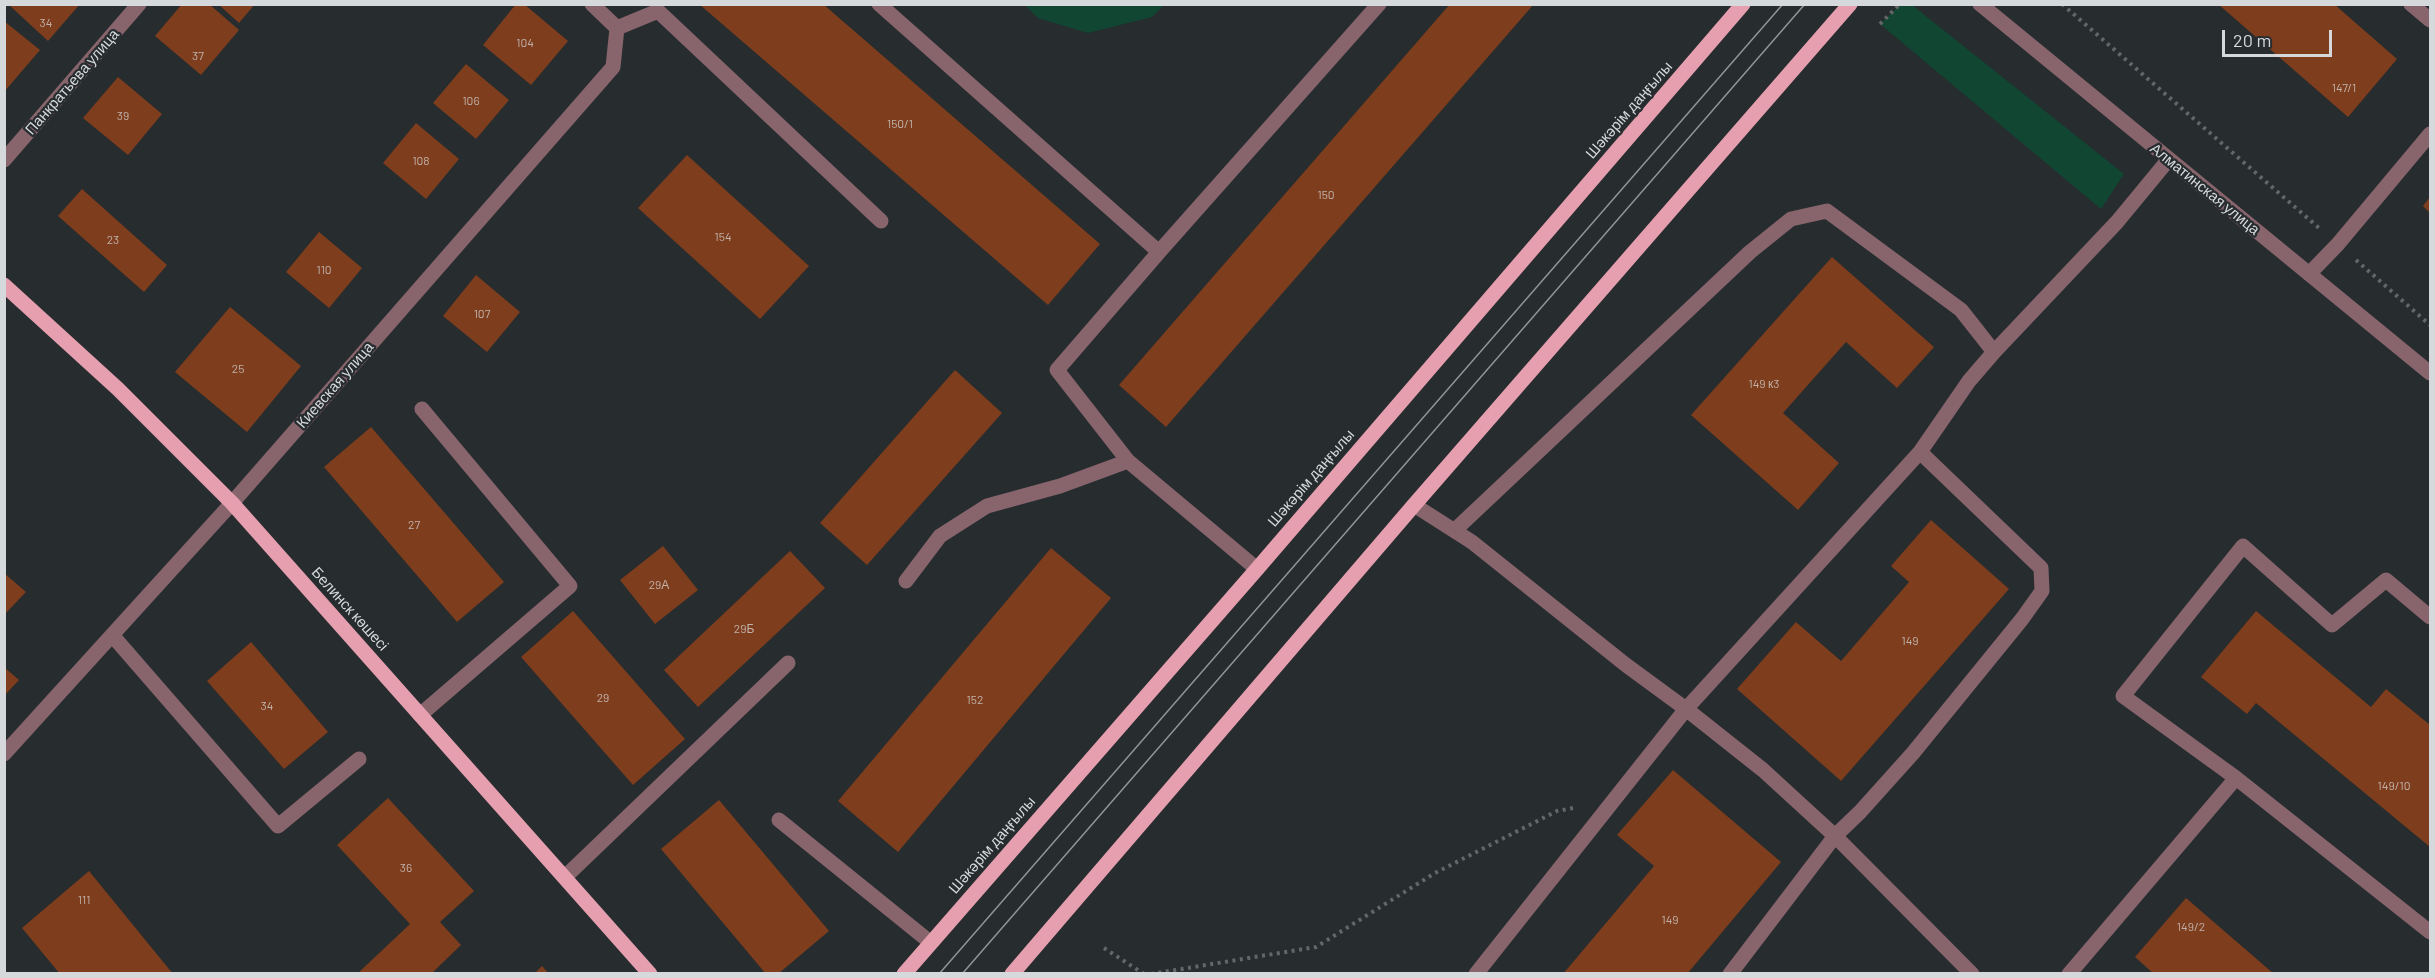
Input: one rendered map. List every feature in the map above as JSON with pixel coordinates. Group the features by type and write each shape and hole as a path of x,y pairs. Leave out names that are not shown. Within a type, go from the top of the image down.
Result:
{"main road":[{"name":"Шәкәрім даңғылы","path":"904,974 1257,569 1743,4"},
{"path":"1011,974 1414,505 1850,4"},
{"name":"Белинск көшесі","path":"4,285 118,389 232,503 650,974"}],"street":[{"name":"Панкратьева улица","path":"4,160 139,4"},
{"path":"591,4 617,28 658,11 881,221"},
{"path":"879,4 1159,252"},
{"path":"1257,569 1128,462 1057,370 1379,4"},
{"name":"Алматинская улица","path":"1980,4 2430,373"},
{"name":"Киевская улица","path":"4,754 232,503 613,67 617,28"},
{"path":"2309,274 2338,244 2430,134"},
{"path":"1476,974 1686,709 1920,452 1969,381 2117,222 2169,159"},
{"path":"1455,530 1750,252 1791,219 1827,211 1961,310 1994,352"},
{"path":"420,715 570,586 422,409"},
{"path":"1730,974 1835,836 1860,812 1912,753 2022,619 2042,591 2041,568 1920,452"},
{"path":"906,581 940,536 987,506 1060,486 1128,462"},
{"path":"1414,505 1455,530 1763,770 1835,836 1972,974"},
{"path":"2430,616 2386,580 2332,625 2243,546 2123,696 2236,778 2430,932"},
{"path":"112,635 278,826 359,759"},
{"path":"565,878 788,663"},
{"path":"2069,974 2236,778"},
{"path":"779,820 930,942"}],"path":[{"path":"1880,24 1900,4"},
{"path":"2062,4 2430,325"},
{"path":"1151,974 1316,948 1435,873 1557,811 1612,802"},
{"path":"1104,948 1144,974"}],"green space":[{"path":"1025,5 1164,5 1152,17 1088,33 1038,18"},
{"path":"1900,5 1912,5 2124,174 2101,209 1880,24"}],"building":[{"path":"8,4 80,4 48,41"},
{"path":"182,4 209,4 239,30 201,75 155,36"},
{"path":"218,4 255,4 239,23"},
{"path":"516,4 524,4 568,41 531,85 483,45"},
{"path":"699,4 823,4 1100,244 1048,305"},
{"path":"1450,4 1534,4 1166,427 1119,385"},
{"path":"2218,4 2334,4 2397,59 2348,117"},
{"path":"4,21 40,50 4,92"},
{"path":"466,64 509,100 476,139 433,103"},
{"path":"118,77 162,114 128,155 83,118"},
{"path":"416,123 459,159 426,199 383,163"},
{"path":"687,155 809,266 760,319 638,208"},
{"path":"82,189 167,265 144,292 58,216"},
{"path":"2430,197 2430,213 2423,206"},
{"path":"319,232 362,268 329,308 286,272"},
{"path":"1832,257 1934,347 1897,388 1846,342 1783,413 1839,463 1798,510 1691,415"},
{"path":"476,275 520,312 487,352 443,316"},
{"path":"230,307 301,366 247,432 175,372"},
{"path":"955,370 1002,413 867,565 820,523"},
{"path":"371,427 504,582 457,622 324,467"},
{"path":"1931,520 2009,589 1841,781 1737,689 1796,622 1841,661 1909,582 1891,566"},
{"path":"663,546 698,590 655,624 620,580"},
{"path":"1051,548 1111,598 898,852 838,801"},
{"path":"790,551 825,588 698,707 664,670"},
{"path":"4,573 26,592 4,615"},
{"path":"573,611 685,739 633,785 521,657"},
{"path":"2256,611 2371,707 2386,689 2430,725 2430,847 2256,703 2247,714 2201,677"},
{"path":"251,642 328,732 284,769 207,681"},
{"path":"4,667 19,680 4,696"},
{"path":"1673,770 1781,862 1687,974 1563,974 1654,866 1617,835"},
{"path":"388,798 474,891 440,922 461,945 431,974 357,974 410,924 337,845"},
{"path":"719,800 829,931 778,974 766,974 661,849"},
{"path":"89,871 173,974 60,974 22,928"},
{"path":"2186,898 2274,974 2154,974 2135,957"},
{"path":"542,966 549,974 534,974"}],"tram line":[{"path":"939,974 1783,4"},
{"path":"962,974 1805,4"}]}
